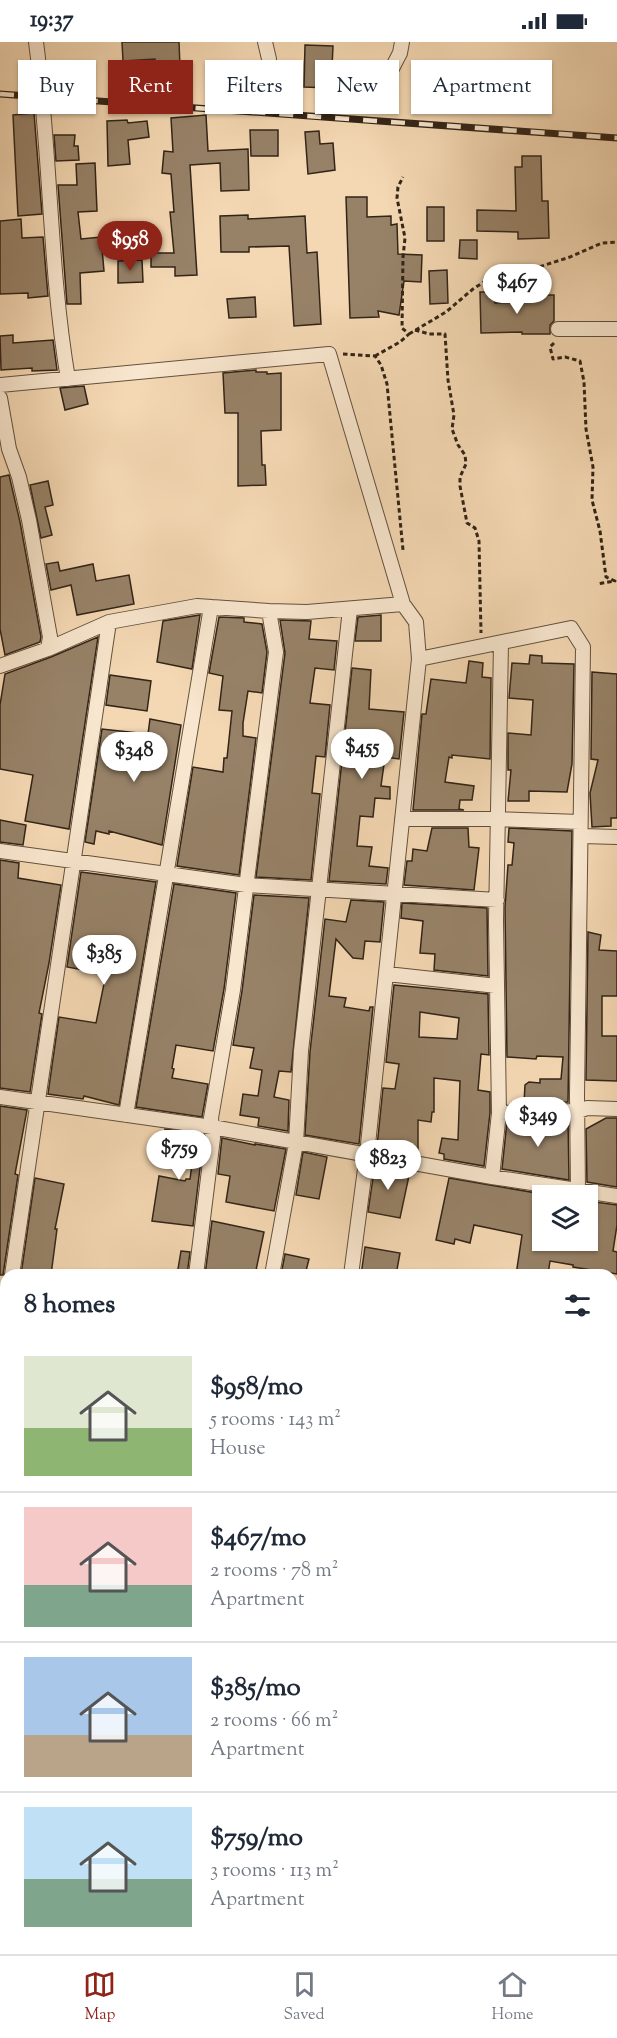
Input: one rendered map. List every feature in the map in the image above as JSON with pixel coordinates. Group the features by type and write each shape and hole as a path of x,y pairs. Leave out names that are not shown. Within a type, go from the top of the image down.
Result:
{"street":[{"path":"36,42 43,98 55,286 68,379"},
{"path":"265,42 269,59"},
{"path":"396,60 402,42"},
{"path":"558,329 617,328"},
{"path":"0,385 329,354 403,604 416,622 419,659 387,974 352,1269"},
{"path":"0,398 9,449 19,477 36,559 50,637 48,649"},
{"path":"1,670 108,622 197,606 307,612 403,604"},
{"path":"126,1115 211,607"},
{"path":"273,1269 296,1143 301,1051 350,609"},
{"path":"197,1269 213,1138 211,1118 233,990 276,652 269,611"},
{"path":"13,1269 108,622"},
{"path":"419,659 571,628 583,647 577,1095 579,1111 578,1185"},
{"path":"492,1177 500,1113 497,819 501,643"},
{"path":"402,819 580,822"},
{"path":"582,836 617,837"},
{"path":"0,851 246,885 497,900"},
{"path":"387,974 497,986"},
{"path":"0,1097 212,1127 541,1185"},
{"path":"500,1113 579,1111 587,1108 617,1109"},
{"path":"598,1194 617,1196"}],"path":[{"path":"403,177 398,187 397,198 405,238 402,328 409,333"},
{"path":"329,354 375,356 446,312 490,278 514,275 570,257 602,243 617,242"},
{"path":"558,329 556,339 550,347 553,359 565,357 580,362 586,429 593,467 592,500 600,531 606,577 615,581 597,584"},
{"path":"415,330 429,334 445,334 448,380 454,415 452,429 465,454 466,464 460,477 463,507 467,524 475,528 479,541 481,646"},
{"path":"375,356 381,365 387,384 404,552"}],"building":[{"path":"122,42 179,42 180,60 123,60"},
{"path":"305,45 333,46 332,60 315,60 315,87 304,87"},
{"path":"34,114 42,214 18,216 13,115"},
{"path":"206,115 208,151 248,149 249,190 221,191 220,163 190,165 197,275 175,276 175,267 151,267 151,253 174,253 170,212 174,212 171,174 162,173 164,151 173,152 171,118"},
{"path":"127,120 128,123 147,121 149,137 128,140 130,164 108,166 107,121"},
{"path":"250,130 278,130 278,156 251,156"},
{"path":"319,131 320,144 333,143 335,170 308,174 305,132"},
{"path":"54,135 75,135 74,146 78,146 79,160 56,161"},
{"path":"522,156 541,156 542,201 548,201 549,238 518,239 518,232 477,231 477,210 516,211 515,167 522,167"},
{"path":"95,163 97,211 78,212 81,239 101,237 104,271 80,273 81,304 67,304 58,185 77,185 76,164"},
{"path":"346,197 367,197 367,217 391,216 391,225 397,224 398,254 422,255 421,282 404,281 399,315 378,311 379,317 350,318"},
{"path":"427,207 444,207 444,241 427,241"},
{"path":"248,215 248,219 305,216 307,253 317,252 321,324 294,326 289,246 249,247 249,252 221,252 220,216"},
{"path":"21,219 22,238 43,237 48,296 28,298 28,293 0,294 0,221"},
{"path":"460,240 477,240 477,259 459,258"},
{"path":"142,260 143,282 118,283 118,261"},
{"path":"447,270 448,303 430,304 429,271"},
{"path":"480,292 494,292 495,303 522,302 522,295 554,295 554,321 550,325 550,334 481,333"},
{"path":"255,297 256,317 229,318 227,299"},
{"path":"13,335 13,343 53,340 57,370 32,371 32,368 1,370 0,336"},
{"path":"256,370 256,372 267,372 267,374 281,373 281,430 261,431 262,465 265,465 266,485 238,486 238,413 225,413 223,373"},
{"path":"84,386 88,404 65,410 60,388"},
{"path":"9,475 41,637 40,642 5,655 0,629 0,477"},
{"path":"48,481 53,505 45,507 52,535 41,538 30,485"},
{"path":"58,562 60,571 93,564 96,581 129,575 134,604 77,615 71,585 51,590 46,564"},
{"path":"200,615 192,669 157,662 163,621"},
{"path":"381,615 381,641 355,641 358,617"},
{"path":"219,617 244,618 244,622 262,624 267,652 262,693 248,691 243,723 243,736 256,738 239,875 177,866 193,767 223,772 224,758 227,758 232,711 219,710 223,676 209,673"},
{"path":"280,620 311,621 309,639 337,641 334,670 315,668 310,703 330,705 325,757 316,756 312,793 320,794 311,880 256,877 285,653"},
{"path":"98,637 69,829 25,821 33,775 0,769 0,705 5,674"},
{"path":"530,655 542,656 542,663 574,664 572,764 567,792 529,791 529,801 508,801 511,770 508,770 508,733 531,735 533,700 509,698 512,663 529,664"},
{"path":"469,661 483,663 482,677 491,678 490,759 452,755 452,758 449,757 445,782 474,786 472,800 460,800 459,809 464,810 413,810 422,714 426,714 431,679 466,683"},
{"path":"352,668 371,670 369,709 404,712 399,759 385,757 381,786 390,787 390,799 375,798 373,817 360,816 357,846 372,847 369,866 388,868 386,884 329,881"},
{"path":"592,672 617,674 617,818 611,818 611,826 592,827 590,793 598,760 591,759"},
{"path":"110,675 151,681 147,711 106,705"},
{"path":"150,719 181,725 162,845 109,831 109,834 96,831 94,844 85,842 102,729 148,734"},
{"path":"0,820 26,825 23,845 0,842"},
{"path":"432,828 468,828 469,847 479,848 474,890 404,885 407,861 412,861 413,849 427,851"},
{"path":"509,828 572,831 568,1102 524,1103 525,1085 529,1082 540,1083 540,1079 561,1079 563,1057 537,1056 536,1059 507,1057 505,907 508,865 512,865 514,843 508,842"},
{"path":"0,860 19,863 18,878 61,885 39,1013 42,1014 30,1092 0,1088"},
{"path":"81,872 156,882 119,1105 84,1096 83,1099 48,1094 59,1017 96,1023 106,974 67,967"},
{"path":"174,884 236,893 224,989 213,1051 176,1045 172,1068 174,1069 172,1078 208,1084 202,1117 136,1107"},
{"path":"254,895 309,898 291,1072 279,1071 274,1097 289,1100 288,1131 258,1126 259,1118 240,1115 243,1094 258,1096 262,1070 250,1068 254,1048 233,1045"},
{"path":"351,900 384,902 380,942 365,941 363,959 353,958 336,939 329,996 346,998 344,1007 369,1011 370,1007 373,1007 359,1144 305,1135 310,1052 325,919 346,922"},
{"path":"402,903 487,908 488,976 434,970 435,954 420,953 423,921 401,918"},
{"path":"588,932 601,935 599,950 617,951 617,996 602,996 602,1036 617,1036 617,1081 586,1080"},
{"path":"394,985 488,994 489,1055 481,1054 478,1090 490,1092 484,1166 444,1159 444,1154 439,1153 442,1138 458,1140 460,1081 434,1078 434,1112 432,1112 431,1122 418,1120 418,1154 377,1147 383,1088 395,1089 399,1064 386,1062","holes":["420,1012 459,1018 457,1039 419,1037"]},
{"path":"0,1106 27,1110 15,1174 18,1175 4,1269 0,1269"},
{"path":"606,1118 617,1118 617,1187 587,1182 586,1129"},
{"path":"568,1120 569,1180 502,1169 507,1122"},
{"path":"165,1129 204,1135 193,1226 152,1221 159,1176 185,1181 190,1179 193,1157 164,1152"},
{"path":"222,1138 286,1149 274,1211 226,1202 230,1176 218,1174"},
{"path":"303,1152 327,1157 319,1199 296,1195"},
{"path":"375,1165 410,1171 400,1218 368,1212"},
{"path":"35,1178 64,1184 55,1229 57,1229 52,1269 22,1269"},
{"path":"449,1178 532,1192 532,1251 598,1251 598,1202 617,1205 613,1251 617,1252 617,1269 586,1269 550,1261 549,1269 517,1269 522,1235 474,1225 470,1243 455,1239 454,1244 436,1240"},
{"path":"212,1221 264,1232 256,1269 206,1269"},
{"path":"365,1247 400,1253 397,1269 362,1269"},
{"path":"181,1251 190,1252 188,1269 178,1269"},
{"path":"285,1254 309,1259 306,1269 282,1269"}],"railway":[{"path":"0,94 617,138"}]}
